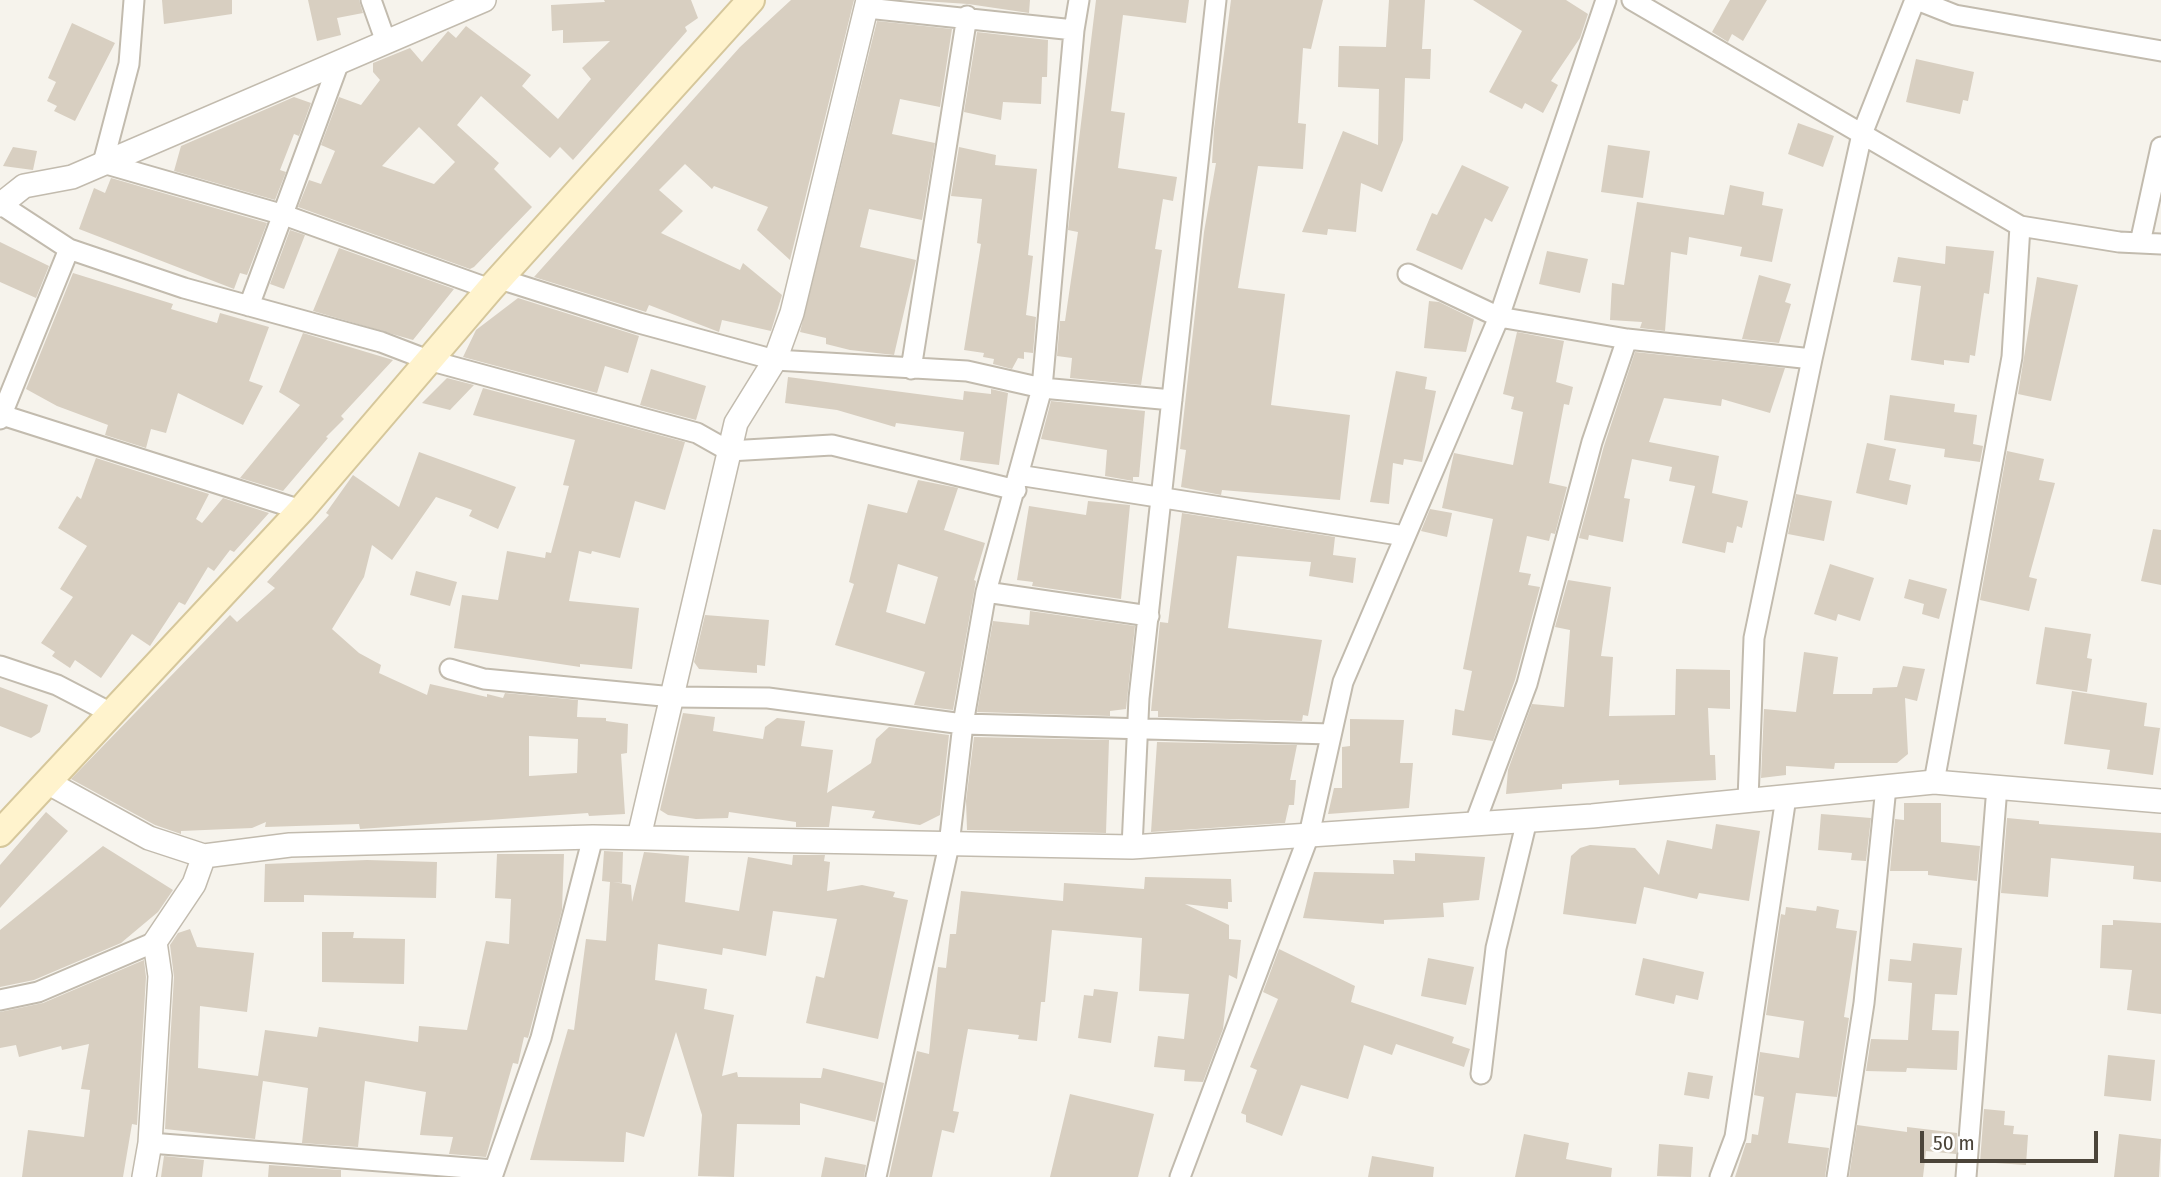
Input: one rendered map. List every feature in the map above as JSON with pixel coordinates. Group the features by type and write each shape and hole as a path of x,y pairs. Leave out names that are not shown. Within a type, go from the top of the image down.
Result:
{"main road":[{"path":"0,833 301,510 495,284 751,0"}],"street":[{"path":"103,163 129,64 134,0"},
{"path":"371,0 386,42"},
{"path":"484,0 72,177 24,186 0,205 69,249 184,288 381,342 428,360 697,433 729,452 832,445 1017,482 1162,497 1405,536"},
{"path":"876,1177 949,845 963,724 986,592 1042,388 1074,30 1079,0"},
{"path":"1132,847 1138,728 1149,616 1216,0"},
{"path":"1180,1177 1309,835 1343,682 1499,317 1606,0"},
{"path":"1632,0 2020,226 2161,244"},
{"path":"1748,800 1754,638 1812,359 1862,134 1916,0 1955,15 2161,51"},
{"path":"639,837 736,423 775,360 792,313 867,4 1074,30"},
{"path":"911,369 967,16"},
{"path":"249,306 339,62"},
{"path":"2140,243 2161,147"},
{"path":"103,163 284,215 495,284 775,360 967,371 1042,388 1172,400"},
{"path":"1934,782 2012,357 2020,226"},
{"path":"69,249 1,417 301,510"},
{"path":"1408,274 1499,317 1627,339 1812,359"},
{"path":"1475,823 1527,684 1591,442 1627,339"},
{"path":"986,592 1149,616"},
{"path":"0,666 57,685 111,713"},
{"path":"450,669 484,678 673,697 768,698 963,724 1331,734"},
{"path":"47,782 149,838 204,856 290,845 593,837 1132,847 1527,820 1934,782 2161,801"},
{"path":"1837,1177 1866,991 1886,787"},
{"path":"1966,1177 1997,787"},
{"path":"1720,1177 1735,1137 1786,797"},
{"path":"1481,1074 1496,948 1527,820"},
{"path":"150,1143 493,1173 541,1038 593,837"},
{"path":"0,1000 38,992 155,942 194,884 204,856"},
{"path":"144,1177 150,1143 160,976 155,942"}],"building":[{"path":"162,0 232,0 232,14 164,24"},
{"path":"308,0 359,0 363,13 337,18 341,35 317,41"},
{"path":"604,0 691,0 698,18 685,27 687,31 573,160 560,147 550,158 481,96 457,125 499,163 494,169 532,207 474,267 470,269 298,207 309,180 321,184 335,151 321,145 339,97 361,105 380,80 373,72 373,63 410,48 422,62 448,31 456,38 466,26 531,75 522,86 558,119 591,79 582,68 610,41 563,43 563,30 552,31 551,5 605,2","holes":["419,127 455,162 434,184 382,166"]},
{"path":"791,0 854,0 790,260 757,230 768,207 714,186 712,189 685,164 659,190 683,211 661,233 740,270 743,263 782,295 771,331 722,320 719,332 649,305 646,312 534,277 740,47"},
{"path":"908,0 1030,0 1029,13 968,4"},
{"path":"1096,0 1189,0 1186,23 1123,15 1111,111 1125,113 1118,168 1177,177 1173,201 1163,199 1155,249 1162,250 1141,385 1070,378 1072,358 1057,356 1060,321 1065,321 1078,232 1068,230"},
{"path":"1231,0 1323,0 1311,49 1303,48 1298,123 1306,124 1303,169 1258,166 1238,288 1285,294 1271,405 1350,415 1340,500 1222,490 1221,495 1181,487 1186,450 1180,449 1204,232 1216,163 1212,163 1214,129"},
{"path":"1389,0 1425,0 1422,49 1431,49 1430,79 1405,78 1403,140 1382,192 1361,183 1356,232 1328,229 1327,235 1302,232 1343,131 1378,145 1379,89 1338,87 1339,46 1386,47"},
{"path":"1473,0 1566,0 1588,14 1580,38 1551,81 1558,85 1543,113 1525,103 1522,109 1489,92 1522,31"},
{"path":"1730,0 1767,0 1743,41 1732,34 1728,42 1712,32"},
{"path":"877,21 952,29 940,107 900,99 892,134 935,143 922,220 869,209 860,247 916,260 894,355 850,350 826,344 826,338 800,332"},
{"path":"72,23 115,43 75,121 54,111 57,106 47,101 56,82 48,78"},
{"path":"977,32 1048,40 1047,77 1042,77 1041,104 1003,102 1001,120 964,112"},
{"path":"1916,59 1974,72 1968,101 1963,100 1960,114 1906,102"},
{"path":"294,97 311,103 299,136 294,134 280,170 286,172 275,200 174,171 181,146"},
{"path":"1798,123 1834,136 1823,167 1788,154"},
{"path":"1608,145 1650,151 1643,198 1601,192"},
{"path":"13,147 37,151 33,170 3,166"},
{"path":"959,147 996,155 995,165 1037,169 1028,255 1033,256 1026,315 1036,317 1033,353 1024,352 1024,359 1018,358 1012,369 993,364 994,359 983,357 984,353 964,350 981,244 977,243 982,199 951,196"},
{"path":"1462,165 1509,187 1492,222 1485,218 1462,270 1416,250 1432,213 1437,215"},
{"path":"111,178 267,223 247,275 240,273 234,289 79,229 94,188 105,193"},
{"path":"1730,185 1764,192 1762,205 1783,209 1772,262 1740,256 1742,247 1689,237 1687,255 1671,252 1665,331 1640,328 1642,322 1610,320 1612,283 1624,285 1637,202 1724,215"},
{"path":"290,230 305,235 284,289 270,284"},
{"path":"0,242 49,266 36,298 0,282"},
{"path":"1946,246 1994,251 1989,294 1984,293 1975,356 1970,355 1969,363 1944,360 1944,365 1911,360 1921,286 1893,282 1898,257 1945,264"},
{"path":"339,248 454,289 413,340 313,311"},
{"path":"1547,251 1588,259 1580,293 1539,284"},
{"path":"73,273 173,304 171,309 217,323 220,313 269,327 249,381 263,386 243,425 178,393 166,433 151,429 146,448 105,435 108,425 57,406 26,389"},
{"path":"1759,275 1791,284 1785,302 1791,304 1779,343 1742,339"},
{"path":"2037,277 2078,285 2051,401 2018,394"},
{"path":"518,298 639,336 628,373 605,366 597,393 463,357 476,330"},
{"path":"1429,301 1439,302 1474,319 1466,352 1424,348"},
{"path":"1517,332 1564,341 1556,382 1573,387 1569,405 1564,404 1549,483 1567,487 1555,534 1551,533 1549,541 1527,536 1519,572 1531,574 1528,585 1540,587 1515,680 1493,741 1452,735 1455,709 1464,711 1472,671 1463,669 1493,519 1442,508 1454,453 1513,465 1523,412 1511,409 1514,397 1503,394"},
{"path":"303,333 393,360 341,416 344,419 283,491 240,478 300,405 279,392"},
{"path":"1635,352 1785,368 1770,413 1722,399 1721,406 1664,398 1649,442 1719,456 1712,493 1748,501 1742,528 1737,526 1733,543 1727,542 1725,553 1682,543 1695,486 1669,481 1672,467 1632,459 1624,498 1630,499 1623,542 1589,535 1588,540 1579,538 1604,446"},
{"path":"651,369 706,386 696,420 640,405"},
{"path":"1396,371 1427,377 1425,389 1436,391 1422,462 1404,459 1403,465 1393,463 1389,504 1370,502"},
{"path":"788,377 963,400 964,391 991,394 991,389 1008,393 999,465 960,460 964,432 896,423 895,427 837,410 785,403"},
{"path":"447,378 474,385 450,410 422,403"},
{"path":"483,388 685,442 665,510 635,501 620,558 592,551 591,554 579,551 569,601 639,608 632,669 580,664 580,667 454,648 462,595 498,600 507,551 545,558 546,552 551,553 569,486 563,485 575,440 473,415"},
{"path":"1890,395 1955,404 1954,412 1977,415 1973,444 1983,446 1980,462 1944,457 1945,449 1884,440"},
{"path":"1051,401 1145,411 1139,477 1133,477 1133,481 1105,476 1107,450 1041,439"},
{"path":"1867,443 1896,449 1889,480 1911,485 1907,505 1856,493"},
{"path":"2007,451 2044,459 2039,480 2055,483 2029,577 2037,579 2029,611 1980,600"},
{"path":"419,452 516,487 498,529 469,516 472,510 436,497 392,560 372,545 364,577 332,629 359,653 381,665 379,673 427,695 430,684 487,697 487,694 503,698 505,693 578,700 577,717 606,718 606,721 628,724 627,753 621,754 625,814 589,816 588,813 360,829 359,824 265,827 266,822 252,828 181,831 181,834 155,825 71,779 230,615 237,622 275,588 267,582 329,515 326,513 353,475 399,507","holes":["529,736 578,739 577,773 529,776"]},
{"path":"96,458 209,494 196,519 202,523 223,498 269,513 234,552 230,550 214,571 208,567 185,605 179,602 150,646 132,634 101,678 75,660 70,668 52,656 55,652 41,643 73,597 60,589 87,546 58,528 77,496 81,499"},
{"path":"918,480 958,488 944,530 985,543 974,580 976,581 953,710 914,705 925,672 835,645 854,584 849,582 868,504 907,513","holes":["898,564 938,577 925,624 886,612"]},
{"path":"1796,494 1832,501 1824,541 1788,534"},
{"path":"1088,501 1130,505 1121,599 1032,586 1033,582 1017,580 1029,506 1086,515"},
{"path":"1430,509 1452,513 1447,537 1421,531"},
{"path":"1182,513 1335,537 1333,555 1356,558 1353,583 1309,576 1311,562 1237,556 1228,628 1322,640 1308,716 1303,715 1302,721 1158,717 1158,711 1151,711 1160,622 1168,623"},
{"path":"2153,529 2161,530 2161,585 2141,581"},
{"path":"1830,564 1874,578 1860,621 1838,614 1836,621 1814,614"},
{"path":"416,571 457,582 450,606 410,595"},
{"path":"1909,579 1947,589 1939,619 1922,614 1924,604 1904,598"},
{"path":"1568,580 1611,587 1601,656 1613,657 1609,716 1675,715 1676,669 1730,670 1730,709 1708,708 1710,755 1715,755 1716,780 1619,785 1619,780 1562,784 1562,789 1506,794 1508,770 1532,704 1564,707 1570,630 1555,627"},
{"path":"1030,611 1135,626 1126,709 1110,711 1110,716 977,712 993,621 1029,625"},
{"path":"705,615 769,620 765,666 757,665 757,673 699,669 694,662"},
{"path":"2045,627 2091,634 2087,658 2092,659 2087,692 2036,684"},
{"path":"1804,652 1838,657 1833,694 1872,694 1873,688 1897,687 1903,666 1925,669 1917,701 1905,698 1908,754 1897,763 1835,763 1834,769 1786,766 1786,775 1761,778 1764,709 1796,712"},
{"path":"0,687 48,705 40,732 31,738 0,726"},
{"path":"2072,691 2147,703 2144,726 2160,728 2153,775 2107,769 2110,750 2064,744"},
{"path":"683,713 715,717 713,731 763,739 765,727 777,718 805,721 801,746 833,750 827,793 871,763 876,739 889,727 949,735 940,815 920,825 872,818 875,811 832,806 829,827 796,827 796,822 729,812 728,818 696,819 668,815 660,810"},
{"path":"1350,719 1404,720 1400,763 1413,763 1409,808 1328,814 1334,788 1342,788 1342,747 1350,746"},
{"path":"974,737 1109,740 1106,833 967,830 966,801"},
{"path":"1157,742 1297,745 1290,780 1296,780 1294,805 1289,805 1285,823 1151,832"},
{"path":"1904,803 1941,803 1941,842 1980,846 1977,881 1928,875 1928,871 1890,871 1895,819 1904,820"},
{"path":"46,812 68,831 0,908 0,865"},
{"path":"1821,814 1871,818 1866,861 1851,860 1852,853 1818,850"},
{"path":"2007,818 2039,821 2039,824 2161,833 2161,882 2133,879 2134,866 2051,858 2048,897 2001,893"},
{"path":"1716,824 1760,831 1749,901 1699,893 1697,899 1644,887 1636,924 1563,914 1571,856 1580,848 1590,845 1635,848 1659,875 1667,840 1712,849"},
{"path":"103,846 173,890 158,912 121,943 34,980 0,987 0,930"},
{"path":"604,851 623,852 622,883 613,882 631,885 632,902 644,852 689,856 685,902 739,911 748,857 792,865 793,855 825,855 824,861 830,862 827,891 862,885 895,892 893,897 908,900 878,1039 806,1023 816,976 824,978 837,919 773,911 766,956 723,948 722,955 658,944 655,980 707,989 704,1009 734,1015 722,1076 737,1072 738,1077 821,1078 823,1068 884,1083 875,1122 800,1103 800,1125 737,1124 734,1177 698,1176 702,1115 676,1032 644,1137 626,1132 624,1162 530,1160 568,1029 574,1030 586,939 606,941 610,882 602,881"},
{"path":"1415,853 1485,857 1479,900 1443,903 1444,917 1384,920 1384,924 1303,918 1314,872 1394,874 1393,860 1415,861"},
{"path":"497,854 564,854 562,910 528,1038 524,1037 518,1064 513,1063 486,1157 449,1154 453,1137 420,1135 426,1092 365,1081 358,1147 302,1143 308,1088 263,1081 255,1139 165,1129 174,977 170,945 178,933 190,929 197,947 254,953 247,1012 200,1006 198,1068 258,1076 265,1030 317,1037 319,1027 418,1042 419,1026 467,1030 486,941 509,944 511,899 495,898"},
{"path":"367,860 437,862 436,898 304,895 304,902 264,902 265,864"},
{"path":"1145,877 1231,879 1232,902 1228,902 1228,909 1185,904 1229,925 1229,939 1241,940 1237,979 1229,975 1223,1029 1203,1082 1184,1081 1185,1070 1154,1067 1158,1036 1184,1039 1189,994 1139,991 1142,938 1052,930 1045,1002 1041,1002 1037,1041 1018,1039 1019,1035 968,1029 953,1111 959,1112 954,1133 942,1130 932,1177 889,1177 917,1051 929,1054 938,967 946,968 950,934 956,934 961,891 1063,901 1064,883 1144,889"},
{"path":"1817,906 1839,910 1836,928 1857,931 1844,1017 1849,1018 1837,1097 1796,1093 1788,1143 1829,1148 1825,1177 1735,1177 1746,1143 1751,1143 1752,1134 1758,1135 1764,1097 1754,1095 1760,1052 1799,1058 1804,1021 1766,1015 1781,914 1785,915 1786,907 1816,911"},
{"path":"2113,920 2161,923 2161,1014 2127,1010 2132,970 2100,968 2102,925 2113,925"},
{"path":"322,932 354,932 353,938 405,939 404,984 322,982"},
{"path":"1913,943 1962,948 1957,995 1935,994 1932,1030 1959,1031 1957,1070 1907,1068 1906,1072 1866,1071 1871,1039 1908,1040 1912,983 1888,981 1890,959 1911,961"},
{"path":"1279,949 1355,986 1351,1002 1454,1037 1452,1043 1470,1049 1464,1067 1396,1044 1392,1055 1364,1045 1348,1099 1301,1085 1282,1136 1246,1122 1246,1115 1241,1113 1257,1070 1250,1067 1278,999 1263,992"},
{"path":"1428,958 1474,967 1466,1005 1421,996"},
{"path":"1643,958 1704,972 1698,1000 1676,995 1674,1004 1635,995"},
{"path":"144,960 146,977 137,1125 132,1124 123,1177 22,1177 28,1130 84,1137 90,1090 81,1089 89,1044 62,1050 61,1046 19,1057 16,1045 0,1048 0,1012 43,1003"},
{"path":"1094,989 1118,992 1111,1043 1078,1038 1084,995 1093,996"},
{"path":"2108,1055 2155,1060 2151,1101 2104,1096"},
{"path":"1688,1072 1713,1076 1709,1099 1684,1095"},
{"path":"1070,1094 1154,1114 1138,1177 1050,1177"},
{"path":"1984,1109 2005,1111 2004,1125 2014,1126 2013,1134 2028,1135 2026,1165 1980,1162"},
{"path":"1857,1125 1907,1132 1907,1127 1957,1133 1956,1154 1926,1151 1923,1177 1849,1177"},
{"path":"1524,1134 1569,1143 1566,1159 1612,1168 1611,1177 1515,1177"},
{"path":"2119,1134 2161,1139 2159,1177 2114,1177"},
{"path":"1659,1144 1693,1147 1691,1177 1657,1176"},
{"path":"164,1156 204,1160 202,1177 161,1177"},
{"path":"1372,1156 1434,1167 1433,1177 1368,1177"},
{"path":"825,1157 866,1165 864,1177 821,1177"},
{"path":"269,1165 341,1170 341,1177 268,1177"}]}
